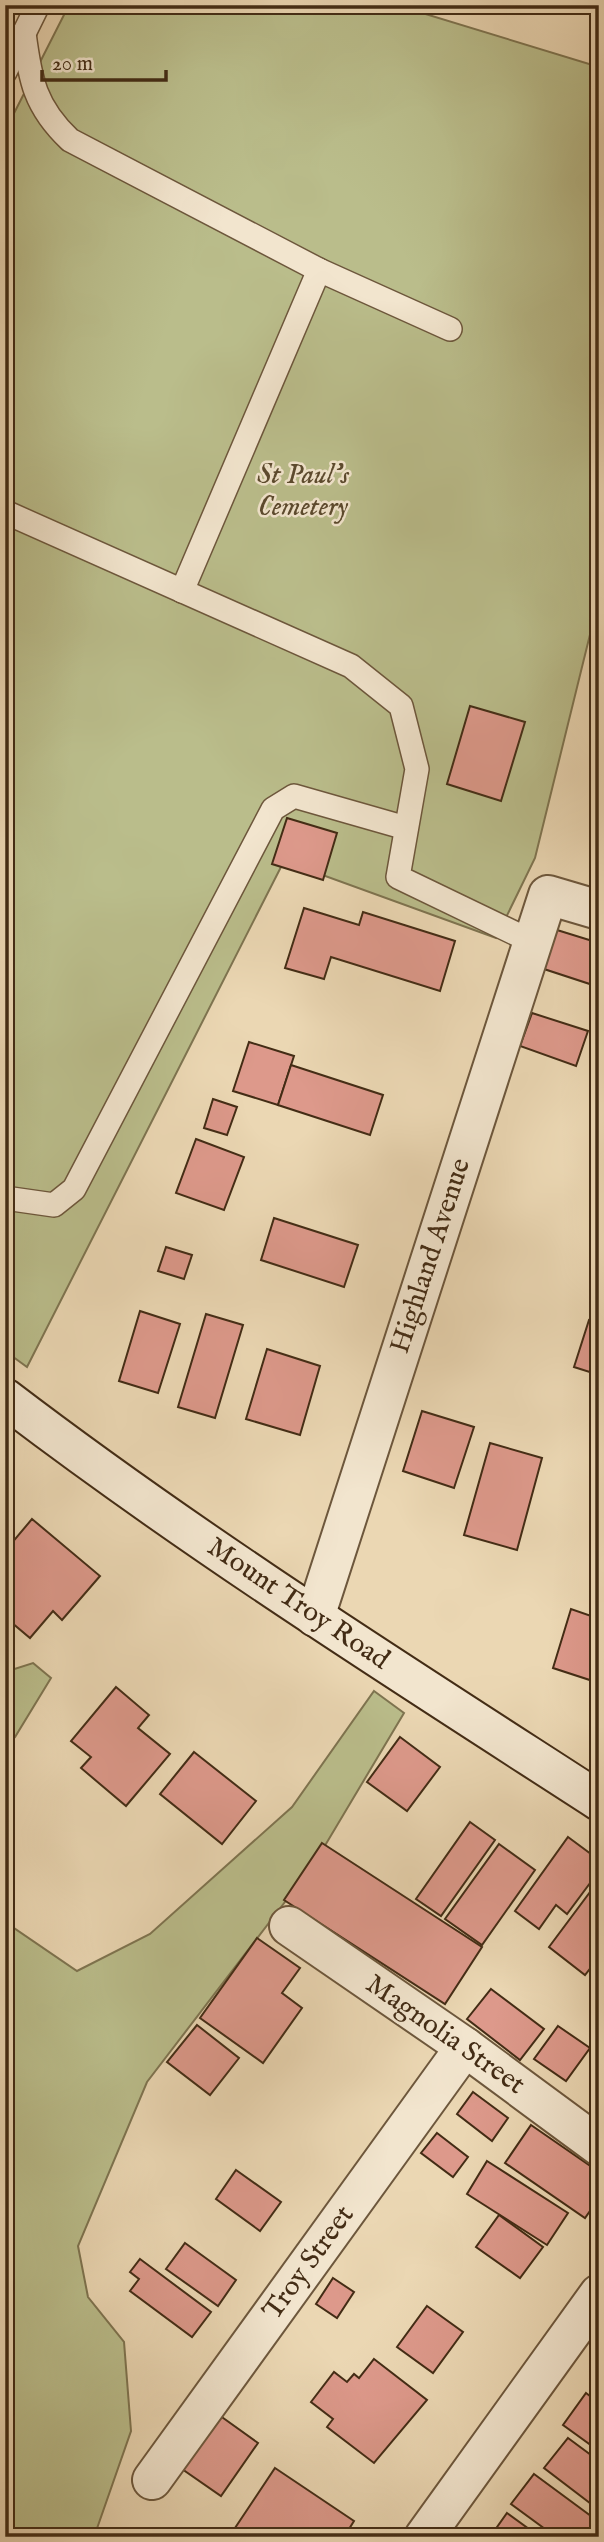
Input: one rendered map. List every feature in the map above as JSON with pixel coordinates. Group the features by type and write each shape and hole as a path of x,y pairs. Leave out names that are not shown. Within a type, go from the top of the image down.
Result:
{"street":[{"name":"Highland Avenue","path":"315,1618 548,895 599,910"},
{"name":"Mount Troy Road","path":"5,1398 91,1463 315,1618 599,1801"},
{"name":"Magnolia Street","path":"289,1926 465,2047 599,2146"},
{"name":"Troy Street","path":"152,2480 465,2047"},
{"path":"424,2537 599,2294"}],"lane":[{"path":"5,72 38,5"},
{"path":"24,33 29,72 37,98 48,120 71,140 319,270 450,329"},
{"path":"182,591 319,270"},
{"path":"5,512 351,666 401,706 417,769 398,877 533,942"},
{"path":"5,1198 54,1205 74,1189 273,809 293,796 406,828"}],"green space":[{"name":"St Paul's Cemetery","path":"69,5 396,5 599,67 599,598 535,858 496,938 284,861 27,1367 5,1351 5,131"},
{"path":"33,1663 51,1678 15,1737 5,1746 5,1672"},
{"path":"374,1691 404,1713 314,1864 147,2082 78,2246 88,2297 124,2342 131,2431 94,2537 5,2537 5,2178 12,2153 5,2137 5,1922 77,1971 150,1934 292,1807"}],"building":[{"path":"470,706 525,722 501,801 447,784"},
{"path":"287,818 337,833 323,880 272,864"},
{"path":"304,908 359,925 363,912 455,941 440,991 331,957 324,979 285,968"},
{"path":"557,930 599,943 599,987 544,969"},
{"path":"532,1013 588,1031 576,1066 520,1046"},
{"path":"249,1042 294,1056 278,1105 233,1091"},
{"path":"291,1065 383,1095 370,1135 278,1105"},
{"path":"213,1099 237,1107 227,1135 204,1128"},
{"path":"196,1139 244,1157 224,1210 176,1193"},
{"path":"274,1218 358,1245 344,1287 261,1260"},
{"path":"166,1247 192,1255 184,1279 158,1271"},
{"path":"140,1311 180,1324 158,1393 119,1381"},
{"path":"206,1314 243,1325 215,1418 178,1407"},
{"path":"589,1320 599,1323 599,1375 574,1367"},
{"path":"267,1349 320,1366 300,1435 246,1419"},
{"path":"422,1411 474,1427 454,1488 403,1471"},
{"path":"490,1443 542,1458 517,1550 464,1535"},
{"path":"32,1519 100,1576 62,1620 53,1611 30,1638 5,1617 5,1551"},
{"path":"595,1602 599,1603 599,1683 553,1668 571,1609 591,1616"},
{"path":"116,1687 149,1715 138,1728 170,1754 126,1806 81,1768 91,1757 71,1741"},
{"path":"400,1737 440,1767 407,1811 367,1782"},
{"path":"194,1752 256,1801 222,1844 160,1794"},
{"path":"470,1822 495,1840 441,1916 416,1899"},
{"path":"568,1837 599,1860 599,1871 567,1914 556,1905 539,1929 515,1911"},
{"path":"322,1843 482,1947 445,2004 284,1900"},
{"path":"499,1844 535,1870 482,1945 445,1919"},
{"path":"599,1880 599,1957 585,1975 549,1947"},
{"path":"257,1938 300,1968 282,1993 302,2008 263,2063 200,2018"},
{"path":"491,1989 544,2029 520,2060 467,2019"},
{"path":"197,2025 239,2058 210,2095 167,2062"},
{"path":"558,2026 590,2048 566,2081 534,2059"},
{"path":"473,2092 508,2118 492,2141 457,2114"},
{"path":"531,2125 599,2172 599,2198 585,2218 505,2163"},
{"path":"437,2133 468,2157 453,2177 421,2153"},
{"path":"487,2161 568,2213 547,2245 467,2194"},
{"path":"236,2170 281,2202 260,2231 216,2199"},
{"path":"499,2215 543,2247 520,2278 476,2247"},
{"path":"185,2243 236,2280 218,2306 166,2269"},
{"path":"140,2259 211,2312 192,2337 130,2291 139,2279 130,2272"},
{"path":"333,2278 354,2292 337,2318 316,2304"},
{"path":"427,2306 463,2332 433,2373 397,2347"},
{"path":"374,2359 427,2400 374,2463 327,2427 333,2419 311,2402 334,2372 347,2382 354,2374 359,2378"},
{"path":"586,2393 599,2403 599,2451 563,2425"},
{"path":"219,2415 258,2443 221,2496 182,2469"},
{"path":"568,2438 599,2461 599,2510 544,2468"},
{"path":"275,2468 354,2521 344,2537 242,2537 233,2531"},
{"path":"534,2474 599,2522 599,2537 556,2537 511,2504"},
{"path":"507,2513 540,2537 490,2537"}]}
